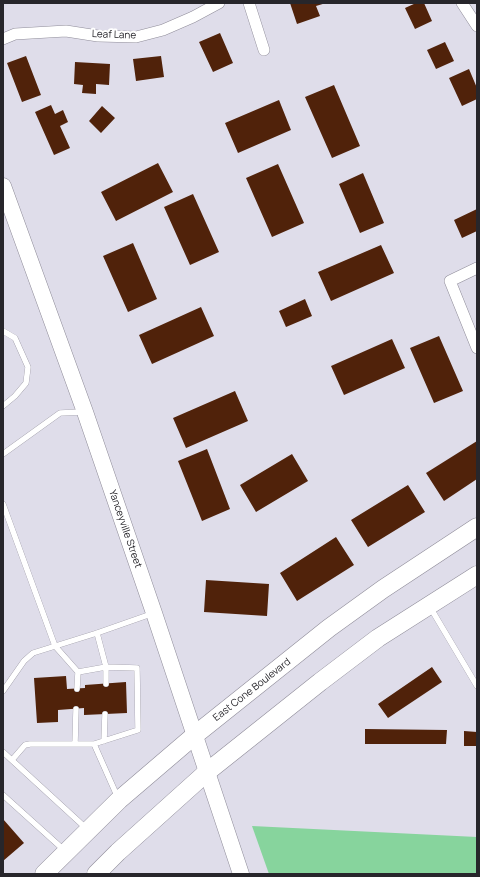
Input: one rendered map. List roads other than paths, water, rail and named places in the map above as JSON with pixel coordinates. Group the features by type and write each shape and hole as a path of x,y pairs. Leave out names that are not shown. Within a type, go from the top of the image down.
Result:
{"main road":[{"name":"Yanceyville Street","path":"3,186 85,412 241,874"},
{"name":"East Cone Boulevard","path":"44,874 119,800 194,735 329,628 384,589 477,527"},
{"path":"96,874 118,852 207,772 320,682 378,638 477,575"}],"street":[{"name":"Leaf Lane","path":"3,39 16,34 66,30 98,36 136,37 163,30 193,17 219,3"},
{"path":"249,3 264,50"},
{"path":"462,3 477,26"},
{"path":"477,268 450,281 477,348"}],"lane":[{"path":"3,331 14,338 28,367 26,384 3,406"},
{"path":"3,454 60,413 85,412"},
{"path":"3,504 56,646 78,672 77,689"},
{"path":"429,605 477,686"},
{"path":"3,691 24,661 33,653 154,613"},
{"path":"97,633 106,667 106,684"},
{"path":"12,760 25,745 94,744 138,730 137,668 106,667 78,672"},
{"path":"75,744 76,709"},
{"path":"104,741 105,714"},
{"path":"94,744 119,800"},
{"path":"3,752 88,830"},
{"path":"3,795 66,852"}]}
